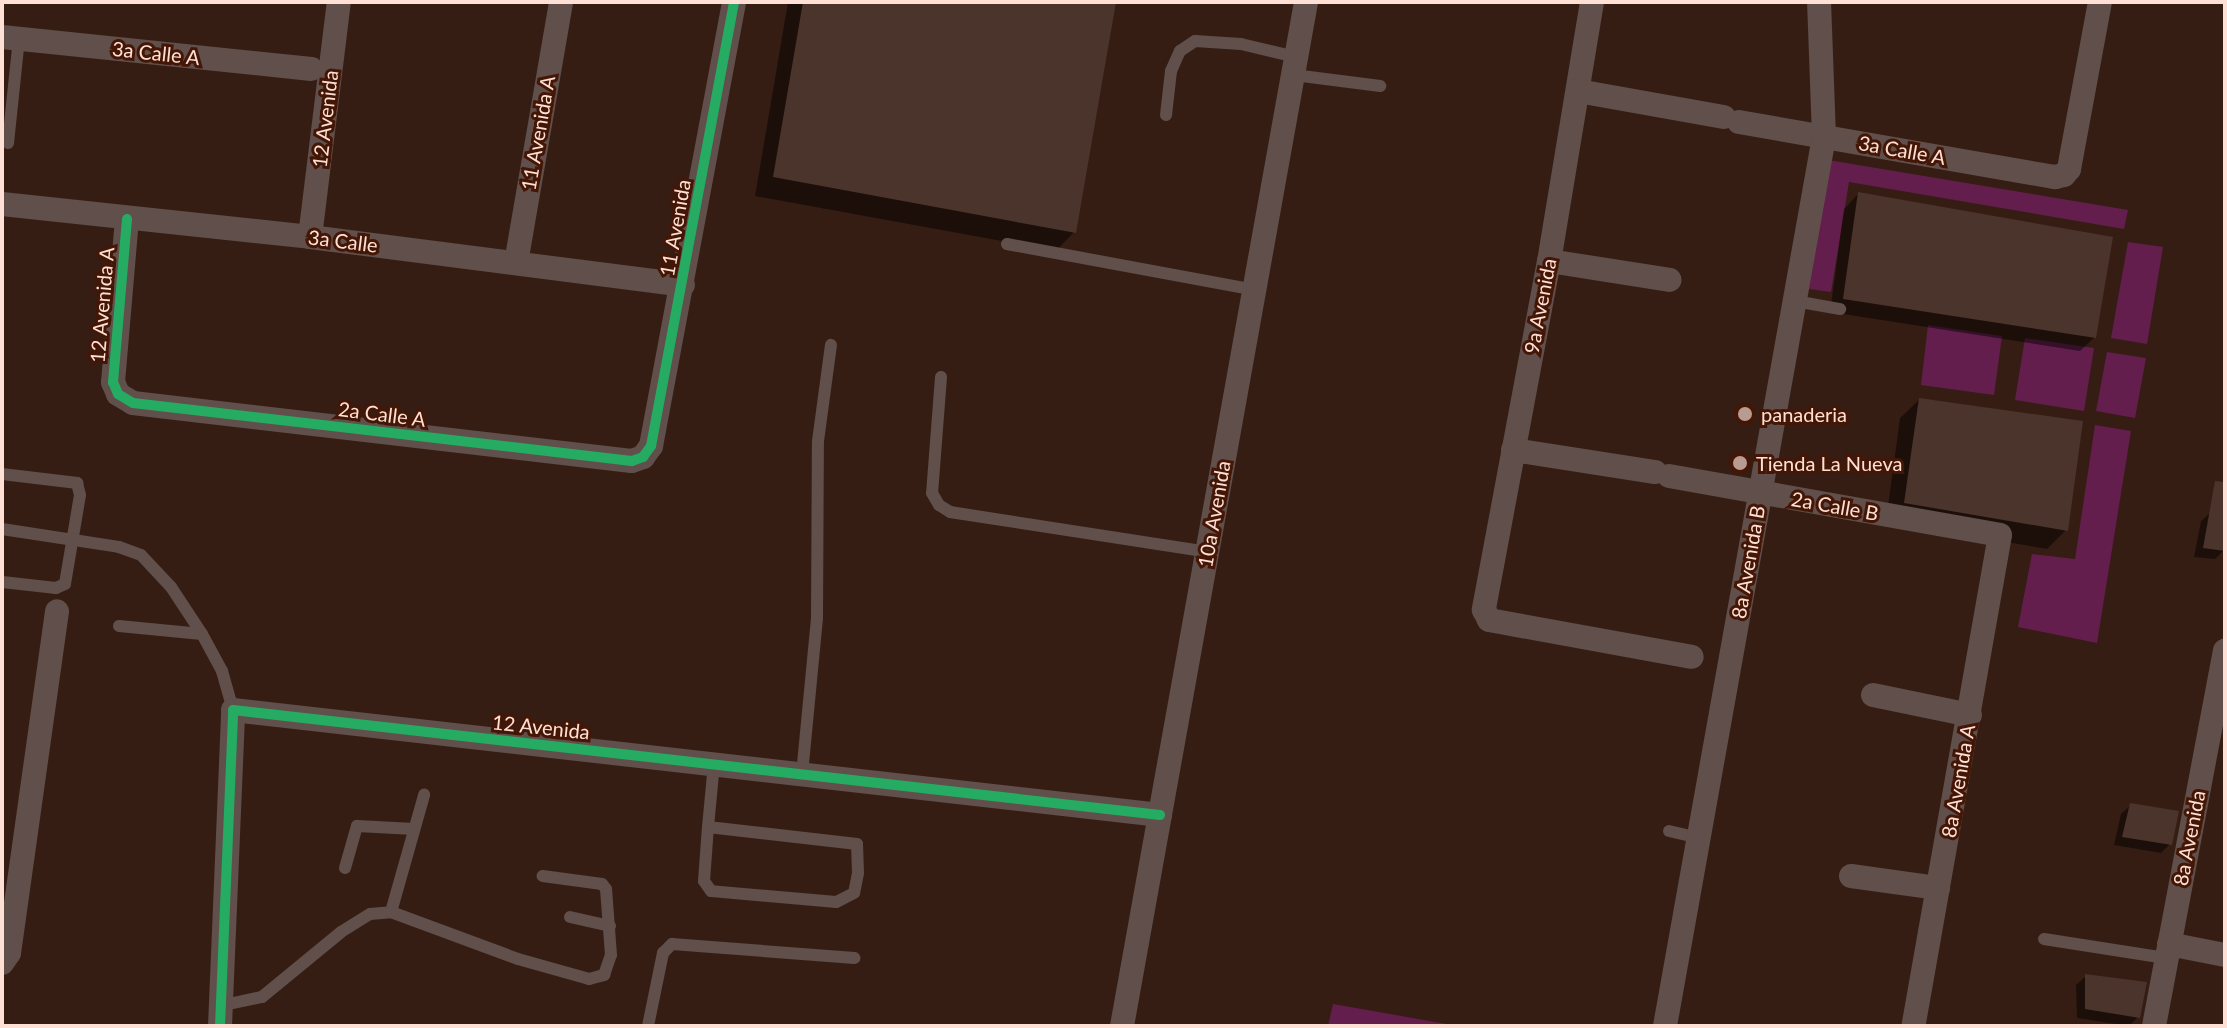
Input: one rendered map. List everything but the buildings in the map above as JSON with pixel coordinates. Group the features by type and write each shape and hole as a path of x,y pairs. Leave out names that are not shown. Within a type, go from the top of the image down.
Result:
{"street":[{"name":"12 Avenida","path":"310,237 339,2"},
{"name":"11 Avenida A","path":"516,263 561,2"},
{"name":"11 Avenida","path":"643,457 651,446 734,2"},
{"name":"10a Avenida","path":"1122,1026 1306,2"},
{"name":"9a Avenida","path":"1592,2 1549,261 1484,610 1489,620 1692,657"},
{"name":"8a Avenida B","path":"1665,1026 1824,137 1819,2"},
{"name":"3a Calle A","path":"1578,91 2055,177 2064,175 2069,169 2100,2"},
{"name":"3a Calle A","path":"10,38 311,69"},
{"name":"3a Calle","path":"2,204 310,237 683,285"},
{"name":"12 Avenida A","path":"118,394 113,382 127,219"},
{"path":"1549,261 1670,280"},
{"name":"2a Calle A","path":"118,394 133,403 632,461 643,457"},
{"name":"2a Calle B","path":"1513,450 2000,535"},
{"name":"8a Avenida A","path":"1913,1026 2000,535"},
{"path":"3,963 9,953 57,611"},
{"name":"8a Avenida","path":"2154,1026 2225,651"},
{"path":"1873,695 1970,715"},
{"name":"12 Avenida","path":"233,710 1160,815"},
{"path":"222,1016 233,710"},
{"path":"1851,876 1938,888"},
{"path":"2168,951 2225,955"}],"lane":[{"path":"8,143 10,38"},
{"path":"1166,115 1171,71 1180,51 1195,41 1241,44 1295,66 1380,86"},
{"path":"1007,244 1255,290"},
{"path":"1795,301 1840,309"},
{"path":"802,774 817,618 818,441 831,345"},
{"path":"941,377 932,493 939,505 950,512 1208,552"},
{"path":"2,474 77,483 80,495 65,584 61,587 2,582"},
{"path":"2,529 119,547 141,555 165,579 202,634 222,671 233,710"},
{"path":"119,626 202,634"},
{"path":"708,827 857,844 858,873 854,893 836,902 718,894 704,881 708,827 714,764"},
{"path":"391,912 424,795"},
{"path":"345,868 357,826 414,829"},
{"path":"1669,831 1699,838"},
{"path":"222,1016 262,997 341,932 370,914 391,912 518,959 589,979 604,975 611,955 609,899 602,884 543,876"},
{"path":"570,917 610,926"},
{"path":"2044,939 2168,951"},
{"path":"648,1026 666,947 672,944 854,958"}],"shaded area":[{"path":"1822,159 2128,210 2124,229 1849,182 1831,292 1802,288"},
{"path":"2128,242 2163,247 2147,344 2111,338"},
{"path":"1928,325 2002,336 1994,395 1921,385"},
{"path":"2025,338 2094,348 2084,411 2015,400"},
{"path":"2107,352 2146,358 2135,418 2096,411"},
{"path":"2095,425 2131,431 2097,643 2018,627 2032,554 2075,559"},
{"path":"1333,1004 1458,1026 1328,1026"}],"cycle path":[{"path":"127,219 113,382 118,394 133,403 632,461 643,457 651,446 734,2"},
{"path":"220,1026 233,710 1160,815"}],"place":[{"name":"panaderia","path":"1745,414"},
{"name":"Tienda La Nueva","path":"1740,463"}]}
